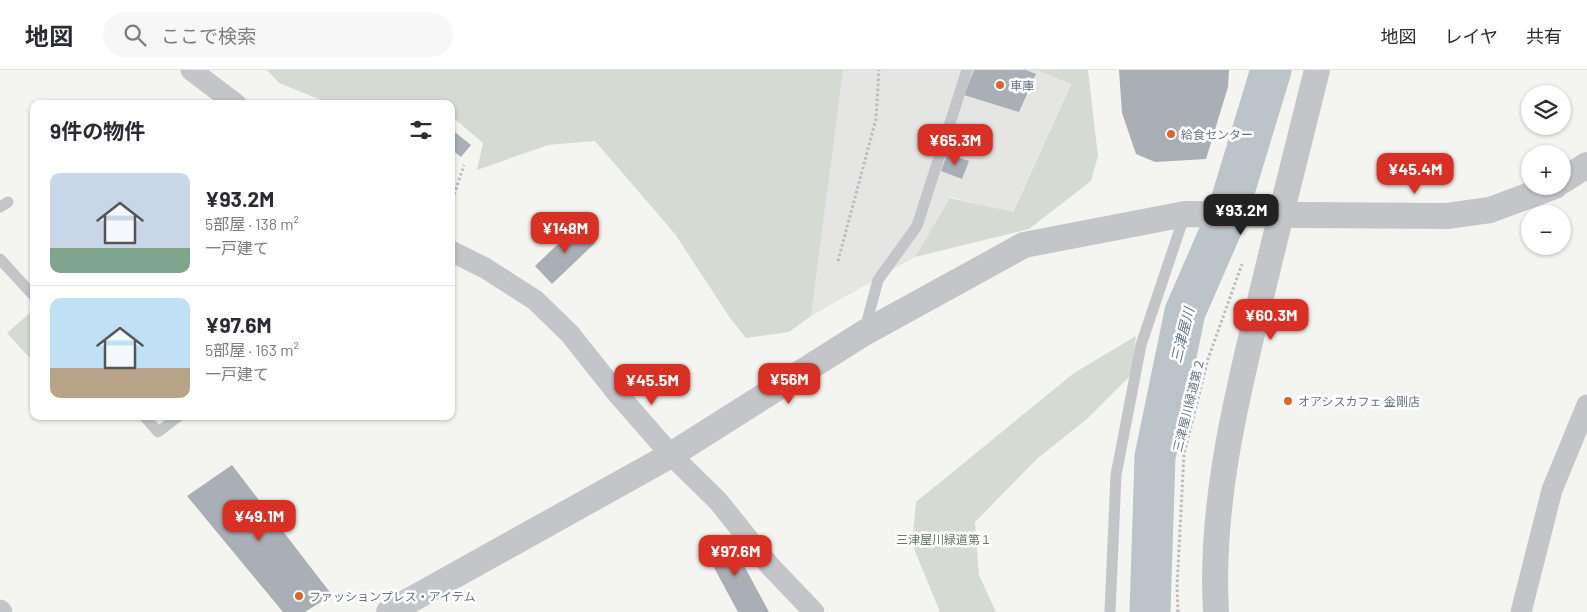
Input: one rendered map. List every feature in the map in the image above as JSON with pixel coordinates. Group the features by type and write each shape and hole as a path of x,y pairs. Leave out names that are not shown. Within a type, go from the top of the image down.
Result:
{"street":[{"path":"191,70 231,100"},
{"path":"1216,612 1214,581 1221,498 1236,399 1280,214 1317,70"},
{"path":"1571,175 1587,165"},
{"path":"389,612 671,455 864,333 1024,245 1193,215 1447,216 1490,210 1531,195"},
{"path":"455,253 485,268 535,300 570,334 616,392 671,455 718,501 770,566 814,612"},
{"path":"1521,612 1552,490 1587,405"}],"lane":[{"path":"864,333 878,280 917,226 967,70"},
{"path":"1110,612 1116,475 1140,345 1193,215"},
{"path":"0,259 30,292"},
{"path":"148,420 158,432 174,420"}],"path":[{"path":"838,261 876,119 879,70"},
{"path":"455,192 464,164"},
{"name":"三津屋川緑道第２","path":"1178,612 1177,587 1184,454 1208,359 1244,257"}],"shaded area":[{"path":"842,70 1038,70 1071,83 1012,213 951,197 915,257 811,316"}],"green space":[{"path":"267,70 843,70 811,316 789,332 746,338 730,318 675,234 595,141 548,145 477,170 483,143 455,119 455,100 321,100 279,83"},
{"path":"1037,70 1088,70 1098,156 1091,181 1029,229 915,257 950,198 1013,212 1071,84"},
{"path":"30,313 30,356 29,357 7,333"},
{"name":"三津屋川緑道第１","path":"1136,336 1131,375 1088,418 1038,458 975,522 979,575 996,612 940,612 912,544 916,502 1074,373"}],"building":[{"name":"車庫","path":"974,70 1026,70 1036,74 1019,112 964,95"},
{"name":"給食センター","path":"1119,70 1229,70 1228,87 1206,159 1155,162 1136,154 1122,113"},
{"path":"455,132 471,145 461,157 455,152"},
{"path":"947,154 969,161 962,179 941,171"},
{"path":"578,225 595,243 552,284 535,266"},
{"path":"232,465 332,595 305,612 283,612 187,496"},
{"path":"728,536 769,612 738,612 704,549"}],"waterway":[{"name":"三津屋川","path":"1150,612 1155,457 1185,312 1226,218 1271,70"}],"place":[{"name":"車庫","path":"1000,85"},
{"name":"給食センター","path":"1171,134"},
{"name":"オアシスカフェ 金剛店","path":"1288,401"},
{"name":"ファッションプレス・アイテム","path":"299,596"}]}
